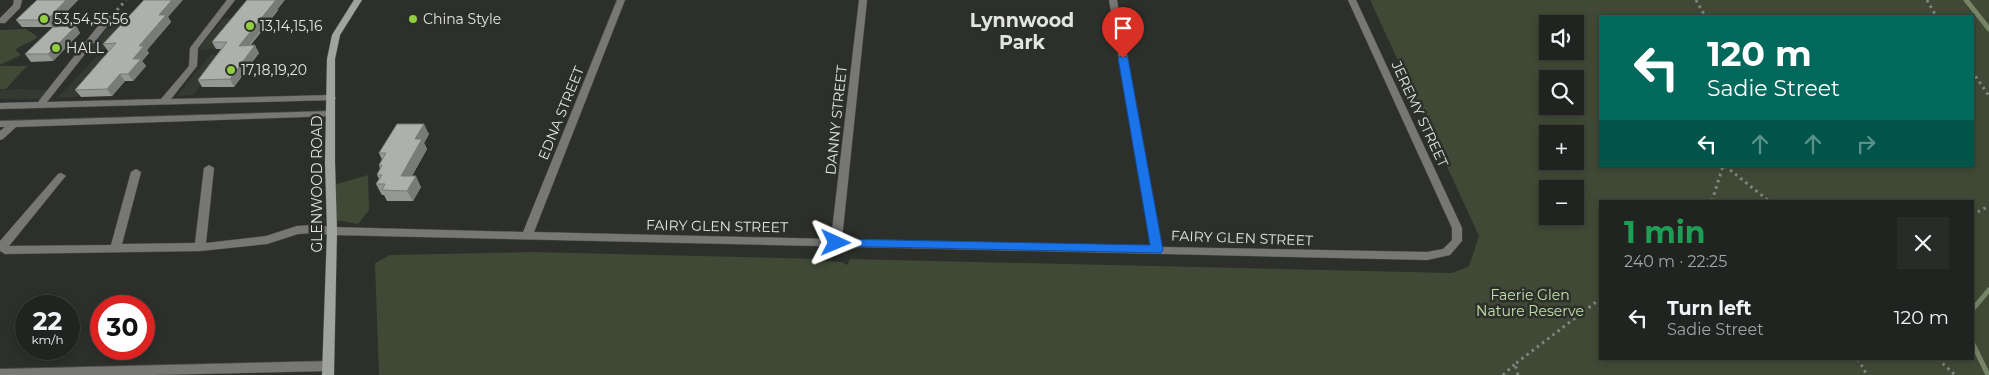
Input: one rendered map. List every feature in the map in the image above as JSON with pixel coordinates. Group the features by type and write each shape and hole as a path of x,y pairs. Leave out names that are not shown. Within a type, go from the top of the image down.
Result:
{"street":[{"path":"2,21 17,6 18,0"},
{"path":"164,102 193,66 194,48 231,0"},
{"name":"GLENWOOD ROAD","path":"328,371 332,232 330,114 334,41 342,22 358,0"},
{"name":"EDNA STREET","path":"527,236 621,0"},
{"name":"DANNY STREET","path":"836,243 864,0"},
{"path":"1113,0 1157,250"},
{"name":"JEREMY STREET","path":"1352,0 1452,216 1458,232 1457,241"},
{"path":"41,104 110,18"},
{"path":"0,106 331,98"},
{"path":"0,124 330,114"},
{"path":"0,137 12,124"},
{"path":"200,247 209,168"},
{"path":"116,249 136,172"},
{"name":"FAIRY GLEN STREET","path":"61,176 4,245 4,250 200,247 267,240 297,230 313,228 332,232 1433,256 1446,252 1457,241"},
{"path":"0,374 328,371"}],"path":[{"path":"1696,0 1704,15"},
{"path":"1927,0 1935,15"},
{"path":"1974,74 1989,96"},
{"path":"1712,200 1724,167"},
{"path":"1725,167 1768,200"},
{"path":"1974,214 1989,206"},
{"path":"1503,375 1514,364 1599,300"},
{"path":"1859,360 1868,375"},
{"path":"1939,360 1954,375"},
{"path":"1514,364 1518,375"}],"shaded area":[{"path":"140,11 105,50 87,50 123,12"},
{"path":"224,18 238,18 213,49 198,50"},
{"path":"115,54 77,97 57,98 98,55"},
{"path":"225,54 193,95 177,96 210,55"},
{"path":"0,90 48,90 40,99 0,99"}],"green space":[{"name":"Faerie Glen Nature Reserve","path":"1370,0 1989,0 1989,375 379,375 375,263 390,255 534,252 822,259 823,261 842,262 847,265 850,259 1452,273 1469,266 1479,236"},
{"path":"26,29 38,37 15,50 21,55 0,65 0,30"},
{"path":"0,66 27,66 6,89 0,89"},
{"path":"368,175 369,210 358,224 342,221 329,222 330,186"}],"building":[{"path":"37,0 66,0 47,20 16,20"},
{"path":"144,0 172,0 159,15 166,15 139,46 144,46 133,59 141,59 128,74 120,74 107,89 75,90 116,43 103,44"},
{"path":"247,0 276,0 239,46 255,45 230,79 198,80 227,42 212,42"},
{"path":"76,26 48,54 25,54 53,27"},
{"path":"397,124 424,124 415,139 422,139 401,176 416,176 407,191 382,190 385,184 376,184 382,175 377,175 382,165 379,165 386,153 379,153"}],"waterway":[{"path":"1966,0 1989,29"},
{"path":"1974,308 1989,290"},
{"path":"1974,346 1988,375"}],"place":[{"name":"53,54,55,56","path":"44,19"},
{"name":"China Style","path":"413,19"},
{"name":"13,14,15,16","path":"250,26"},
{"name":"HALL","path":"56,48"},
{"name":"17,18,19,20","path":"231,70"}],"district":[{"name":"Lynnwood Park","path":"1022,31"}],"route":[{"path":"836,243 1157,250 1123,58"}]}
